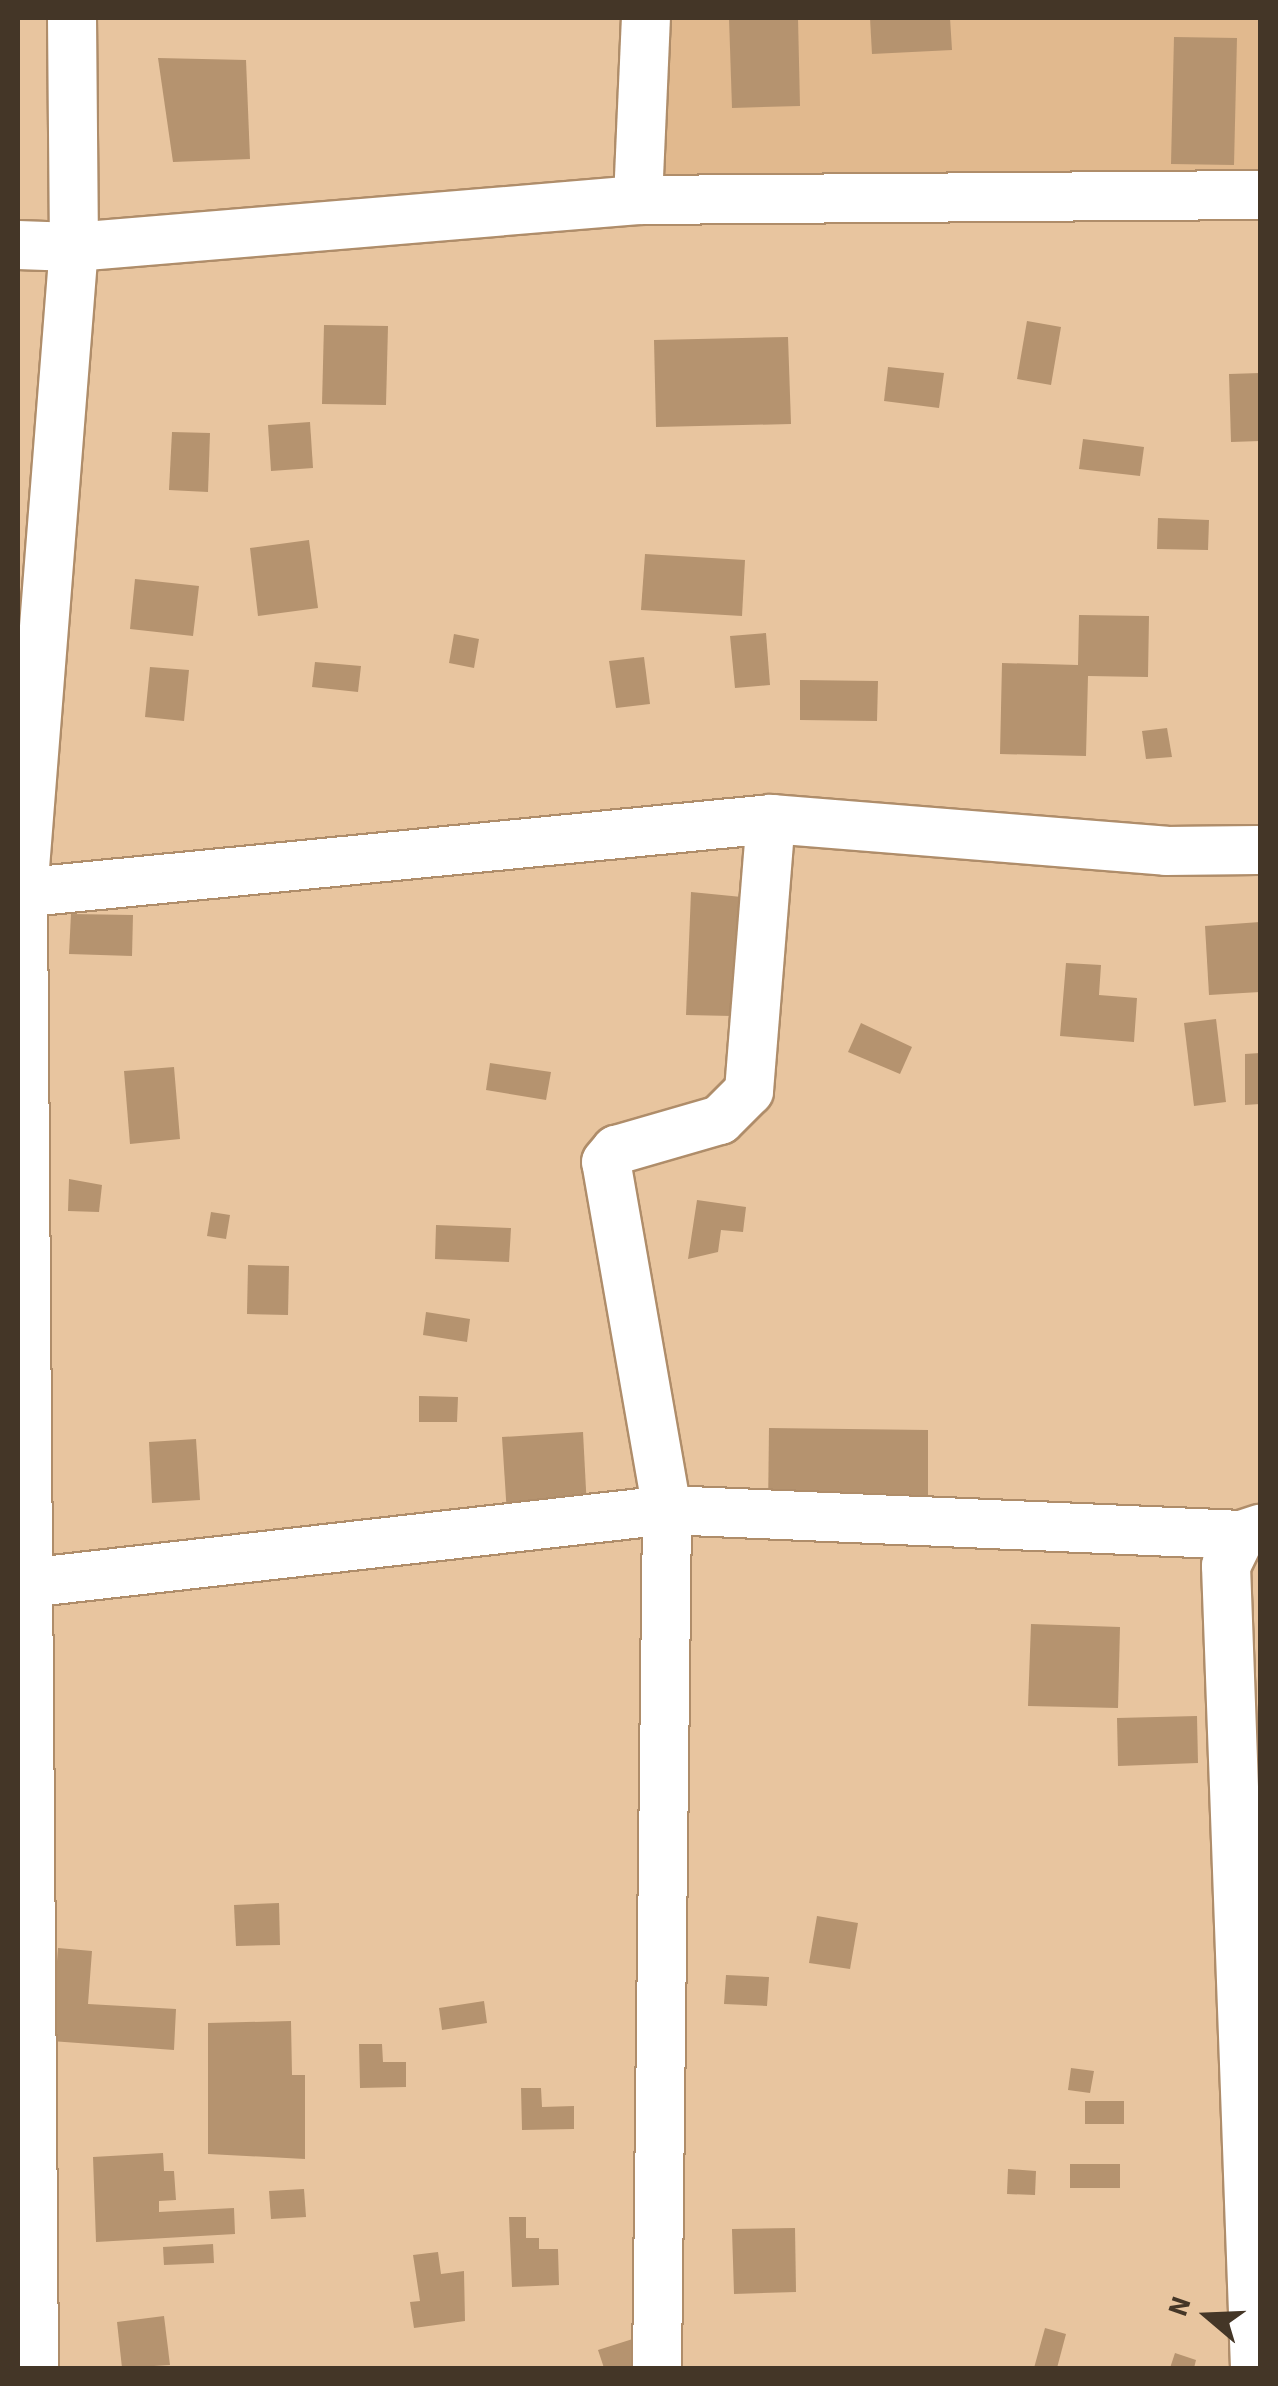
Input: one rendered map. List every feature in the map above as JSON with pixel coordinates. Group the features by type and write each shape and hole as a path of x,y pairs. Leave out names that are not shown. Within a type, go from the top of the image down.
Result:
{"street":[{"path":"34,2368 20,893 74,247 72,18"},
{"path":"638,200 646,18"},
{"path":"18,245 74,247 638,200 1260,195"},
{"path":"20,893 771,819 1166,851 1260,850"},
{"path":"657,2368 667,1510 606,1162 616,1150 737,1110 749,1091 771,819"},
{"path":"24,1585 667,1510 1251,1532"},
{"path":"1251,1532 1226,1566 1255,2368"}],"shaded area":[{"path":"646,18 1260,18 1260,195 638,200"}],"building":[{"path":"729,18 798,18 800,106 732,108"},
{"path":"870,18 950,18 952,50 872,54"},
{"path":"1174,37 1237,38 1234,165 1171,164"},
{"path":"158,58 246,60 250,159 173,162"},
{"path":"1027,321 1061,327 1051,385 1017,379"},
{"path":"324,325 388,326 386,405 322,404"},
{"path":"788,337 791,424 656,427 654,340"},
{"path":"888,367 944,373 939,408 884,401"},
{"path":"1260,373 1260,441 1231,442 1229,374"},
{"path":"310,422 313,468 271,471 268,425"},
{"path":"172,432 210,433 208,492 169,490"},
{"path":"1083,439 1144,447 1140,476 1079,469"},
{"path":"1158,518 1209,520 1208,550 1157,549"},
{"path":"309,540 318,608 258,616 250,548"},
{"path":"645,554 745,560 742,616 641,610"},
{"path":"135,579 199,586 193,636 130,629"},
{"path":"1079,615 1149,616 1148,677 1088,676 1086,756 1000,754 1002,663 1078,665"},
{"path":"766,633 770,685 735,688 730,636"},
{"path":"454,634 479,639 474,668 449,663"},
{"path":"644,657 650,704 616,708 609,661"},
{"path":"315,662 361,666 358,692 312,687"},
{"path":"150,667 189,670 184,721 145,717"},
{"path":"800,680 878,681 877,721 800,720"},
{"path":"1167,728 1172,757 1146,759 1142,731"},
{"path":"691,892 762,899 732,1016 686,1015"},
{"path":"71,914 133,915 132,956 69,954"},
{"path":"1260,922 1260,992 1209,995 1205,926"},
{"path":"1066,963 1101,965 1099,995 1137,998 1134,1042 1060,1036"},
{"path":"1216,1019 1226,1102 1194,1106 1184,1023"},
{"path":"861,1023 912,1047 900,1074 848,1052"},
{"path":"1260,1053 1260,1104 1245,1105 1245,1054"},
{"path":"490,1063 551,1072 546,1100 486,1090"},
{"path":"174,1067 180,1139 130,1144 124,1071"},
{"path":"69,1179 102,1185 99,1212 68,1211"},
{"path":"697,1200 746,1207 743,1232 721,1230 718,1252 688,1259"},
{"path":"211,1212 230,1215 226,1239 207,1236"},
{"path":"436,1225 511,1228 509,1262 435,1259"},
{"path":"248,1265 289,1266 288,1315 247,1314"},
{"path":"426,1312 470,1319 467,1342 423,1335"},
{"path":"419,1396 458,1397 457,1422 419,1422"},
{"path":"769,1428 928,1430 928,1512 768,1511"},
{"path":"583,1432 587,1509 507,1514 502,1437"},
{"path":"196,1439 200,1500 152,1503 149,1442"},
{"path":"1031,1624 1120,1627 1118,1708 1028,1706"},
{"path":"1197,1716 1198,1763 1118,1766 1117,1718"},
{"path":"279,1903 280,1945 236,1946 234,1905"},
{"path":"817,1916 858,1923 850,1969 809,1963"},
{"path":"58,1948 92,1951 88,2004 176,2009 174,2050 51,2041"},
{"path":"726,1975 769,1977 767,2006 724,2004"},
{"path":"484,2001 487,2023 442,2030 439,2008"},
{"path":"291,2021 292,2075 305,2075 305,2159 208,2154 208,2023"},
{"path":"359,2044 382,2044 383,2062 406,2062 406,2087 360,2088"},
{"path":"1071,2068 1094,2071 1090,2093 1068,2090"},
{"path":"521,2088 541,2088 542,2107 574,2106 574,2129 522,2130"},
{"path":"1085,2101 1124,2101 1124,2124 1085,2124"},
{"path":"163,2153 164,2171 174,2171 176,2200 159,2201 159,2212 234,2208 235,2234 96,2242 93,2157"},
{"path":"1070,2164 1120,2164 1120,2188 1070,2188"},
{"path":"1008,2169 1036,2171 1035,2195 1007,2194"},
{"path":"304,2189 306,2217 271,2219 269,2191"},
{"path":"509,2217 526,2217 526,2238 539,2238 539,2249 558,2249 559,2285 512,2287"},
{"path":"795,2228 796,2292 734,2294 732,2229"},
{"path":"213,2244 214,2263 164,2265 163,2247"},
{"path":"438,2252 441,2274 464,2271 465,2321 414,2328 410,2302 420,2301 413,2255"},
{"path":"164,2316 170,2365 122,2368 117,2322"},
{"path":"1045,2328 1066,2334 1057,2368 1034,2368"},
{"path":"639,2337 648,2368 604,2368 598,2350"},
{"path":"1175,2353 1196,2360 1194,2368 1170,2368"}]}
